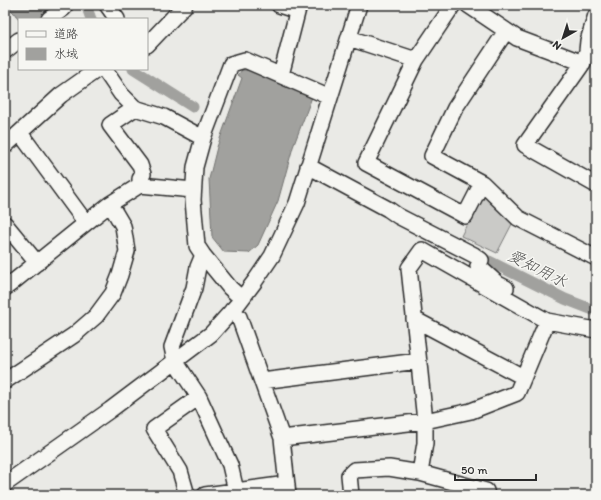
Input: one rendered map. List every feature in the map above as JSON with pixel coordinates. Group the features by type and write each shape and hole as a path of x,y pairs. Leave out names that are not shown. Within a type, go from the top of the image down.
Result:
{"street":[{"path":"107,5 116,18"},
{"path":"148,44 185,5"},
{"path":"279,5 298,8 281,75"},
{"path":"5,484 110,410 211,334 255,281 272,256 297,203 359,5"},
{"path":"453,5 416,60 366,163 466,216 482,183"},
{"path":"468,5 518,38 589,55"},
{"path":"51,18 66,11"},
{"path":"596,14 588,41 589,55 525,145 596,186"},
{"path":"506,31 455,108 432,156 482,183 518,218 596,258"},
{"path":"349,38 416,60"},
{"path":"5,51 18,41"},
{"path":"241,298 230,288 219,273 202,255 197,246 193,190 195,167 203,138 232,64 245,60 330,97"},
{"path":"5,146 61,95 97,70"},
{"path":"105,70 121,94 135,108 164,116 203,138"},
{"path":"135,108 110,125 140,165 143,174 140,180 140,185"},
{"path":"20,133 86,223"},
{"path":"308,166 388,209 398,216 474,255 481,260 478,266 498,284 548,310 566,317 581,327"},
{"path":"5,288 110,204 140,185 193,190"},
{"path":"5,381 74,335 96,316 113,293 127,251 123,226 110,204"},
{"path":"5,224 36,263"},
{"path":"420,473 425,444 425,421 409,268 422,250 546,321 596,330"},
{"path":"202,255 194,288 172,347 175,361 199,397 230,465 236,491"},
{"path":"205,495 236,491 288,490 282,438 239,317 232,310"},
{"path":"414,319 523,377"},
{"path":"282,438 425,421 471,411 517,393 546,321"},
{"path":"262,381 418,361"},
{"path":"187,495 180,471 154,429 199,397"},
{"path":"351,495 349,475 354,470 389,468 420,473 486,492 487,495"}],"shaded area":[{"path":"486,196 512,224 497,253 461,236 480,198"}],"water":[{"path":"7,5 55,5 39,18 18,18"},
{"path":"242,70 251,70 312,97 293,147 278,201 258,245 249,253 224,252 212,237 209,179 217,147 242,78 238,75"}],"waterway":[{"name":"愛知用水","path":"86,5 91,18"},
{"name":"愛知用水","path":"135,70 193,107"},
{"name":"愛知用水","path":"489,261 565,299 596,311"}]}
